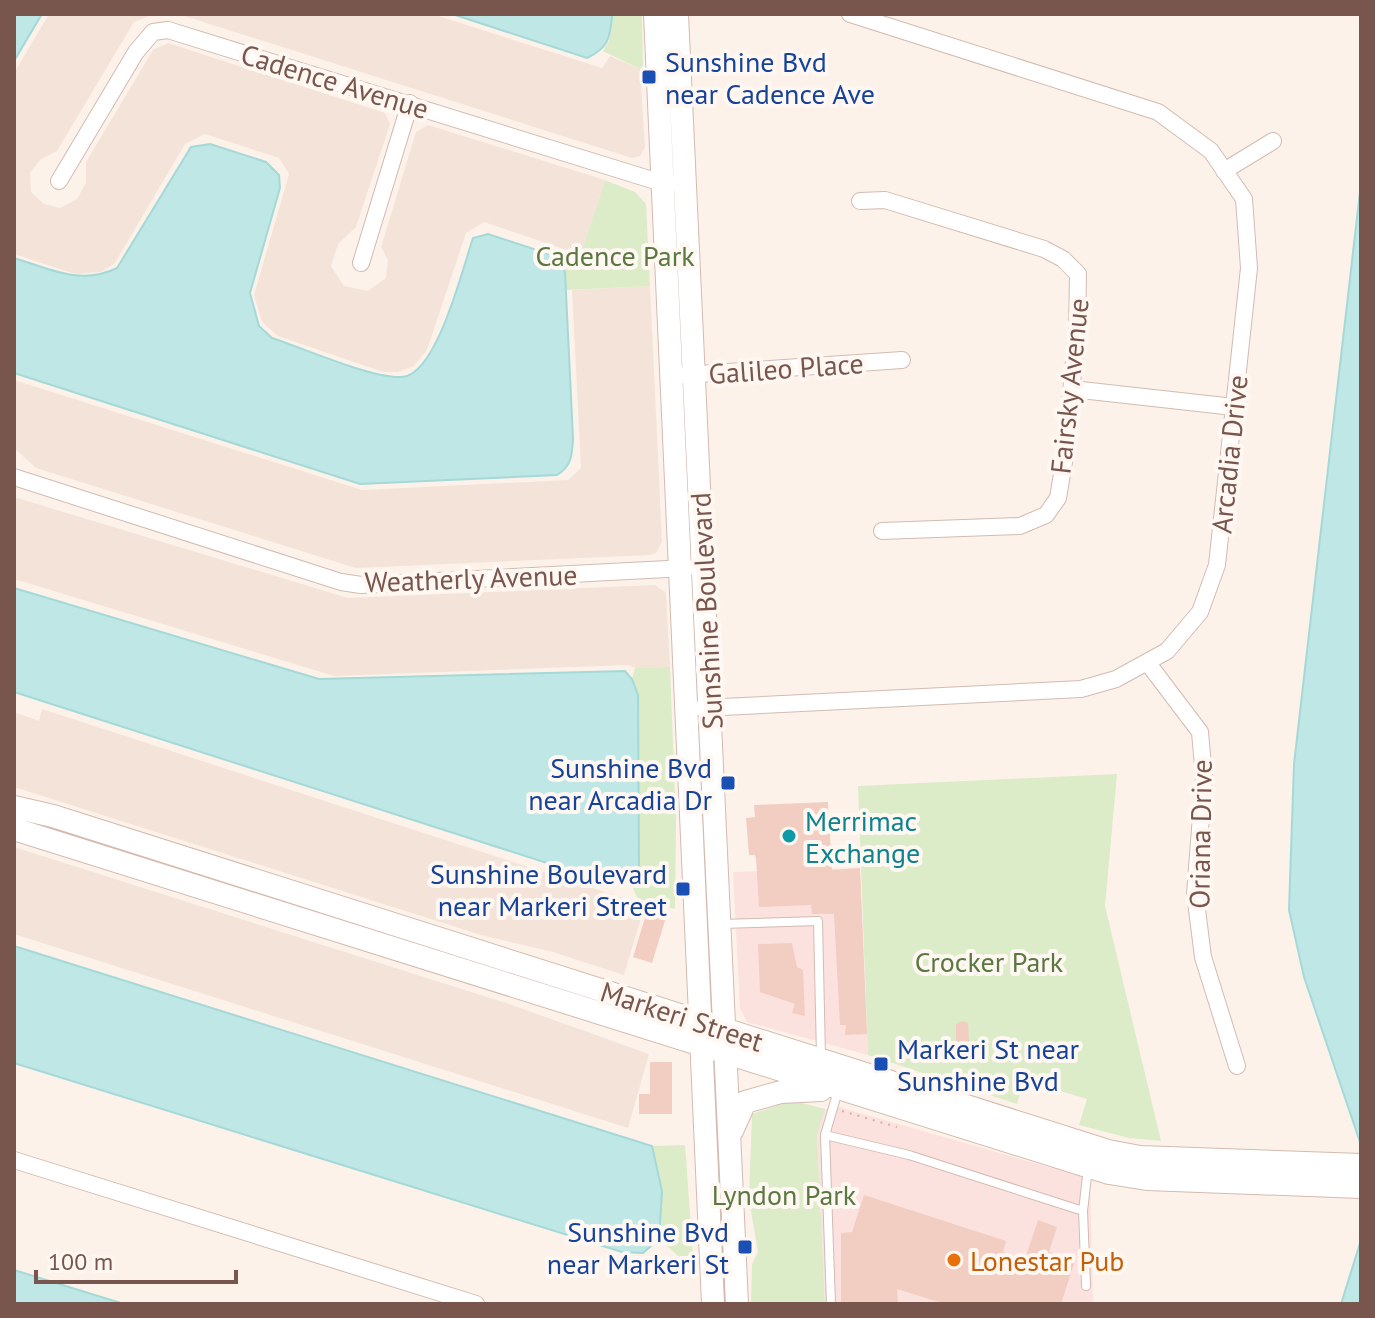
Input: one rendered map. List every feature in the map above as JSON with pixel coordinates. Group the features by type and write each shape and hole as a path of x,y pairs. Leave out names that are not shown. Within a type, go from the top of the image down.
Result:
{"main road":[{"name":"Sunshine Boulevard","path":"655,14 713,1304"},
{"name":"Sunshine Boulevard","path":"677,14 737,1304"},
{"name":"Markeri Street","path":"14,807 53,816 1108,1151 1207,1171"},
{"name":"Markeri Street","path":"14,829 555,997 725,1055 1089,1165 1147,1179 1207,1171 1351,1176"},
{"path":"364,940 370,916"},
{"path":"730,1136 736,1116 745,1102 789,1091 838,1089"}],"street":[{"name":"Arcadia Drive","path":"685,710 1081,689 1116,679 1167,651 1200,612 1217,565 1249,268 1244,199 1211,151 1158,112 850,14"},
{"name":"Cadence Avenue","path":"59,181 136,52 153,32 168,30 662,183 686,182"},
{"path":"361,263 410,103"},
{"path":"1224,171 1273,141"},
{"name":"Fairsky Avenue","path":"860,201 885,200 1044,249 1063,259 1078,274 1072,389 1058,498 1046,515 1020,526 882,531"},
{"name":"Galileo Place","path":"671,375 902,360"},
{"path":"1072,389 1234,407"},
{"name":"Weatherly Avenue","path":"14,477 341,582 361,585 679,569 704,565"},
{"name":"Oriana Drive","path":"1147,662 1200,732 1204,777 1195,894 1203,957 1237,1066"},
{"path":"14,1160 476,1304"}],"lane":[{"path":"719,924 818,921 822,1060"},
{"path":"831,1304 825,1135 838,1089"},
{"path":"957,1103 987,1121 1081,1151 1089,1165 1084,1182 1083,1211 1086,1286"},
{"path":"825,1135 909,1155 1083,1211"}],"shaded area":[{"path":"49,14 155,14 134,22 57,151 41,159 30,173 31,192 44,204 60,208 77,199 86,183 86,162 153,50 168,43 385,113 390,124 356,227 338,244 331,266 344,286 368,291 386,278 388,260 381,247 416,132 428,125 605,180 583,249 572,252 484,222 466,233 427,350 414,366 398,372 383,372 278,336 262,322 254,295 289,174 279,158 205,134 185,144 115,263 101,272 75,274 14,254 14,73"},
{"path":"178,14 432,14 602,68 610,56 640,69 645,147 640,156 632,158"},
{"path":"650,286 662,542 656,553 650,555 356,568 36,468 14,448 14,380 362,490 568,480 581,468 572,290"},
{"path":"14,497 348,598 655,585 666,593 670,667 635,668 628,665 334,676 14,579"},
{"path":"42,709 645,905 624,975 553,952 481,935 14,787 14,712 39,721"},
{"path":"14,847 512,1005 649,1054 628,1128 14,934"},
{"path":"860,868 868,1055 747,1022 740,1008 733,872"},
{"path":"839,1107 1090,1179 1093,1304 825,1304 817,1134 825,1109"}],"green space":[{"path":"612,14 642,14 643,66 640,69 603,51 609,41"},
{"name":"Cadence Park","path":"605,180 635,192 646,204 650,286 566,290 565,272 555,256 583,248"},
{"path":"670,667 676,821 675,909 638,899 631,884 639,871 638,695 632,679 635,668"},
{"name":"Crocker Park","path":"1117,774 1105,906 1161,1141 1129,1138 1079,1125 1087,1099 1024,1080 1017,1104 868,1055 858,786"},
{"name":"Lyndon Park","path":"785,1103 802,1103 825,1109 817,1134 825,1304 751,1304 752,1264 758,1252 749,1199 752,1114"},
{"path":"685,1145 694,1270 659,1239 662,1191 652,1146"}],"water":[{"path":"14,14 42,14 14,61"},
{"path":"452,14 612,16 607,42 587,58"},
{"path":"210,144 266,162 279,175 280,188 250,293 259,326 272,338 356,368 402,377 415,372 426,359 447,318 473,238 488,234 555,256 565,272 573,438 566,468 557,475 360,484 14,373 14,258 78,276 90,276 117,268 191,147"},
{"path":"1361,183 1361,1145 1304,977 1289,910 1294,764"},
{"path":"14,588 319,679 625,671 638,695 639,871 631,884 603,881 14,692"},
{"path":"14,946 652,1146 662,1191 659,1239 643,1253 622,1252 14,1063"},
{"path":"1361,1240 1361,1304 1341,1304"},
{"path":"14,1270 124,1304 14,1304"}],"building":[{"path":"828,802 832,870 860,868 867,1034 845,1035 846,1025 840,1025 834,914 812,914 811,905 759,907 756,859 755,855 749,855 746,818 755,817 754,805"},
{"path":"648,908 667,914 652,963 633,957"},
{"path":"792,943 797,967 803,970 805,1016 792,1013 795,1004 760,992 758,944"},
{"path":"962,1021 968,1023 969,1041 963,1044 956,1041 956,1024"},
{"path":"650,1062 672,1062 672,1114 639,1114 639,1094 650,1094"},
{"path":"864,1195 1006,1241 1003,1252 1025,1259 1038,1220 1057,1227 1049,1252 1075,1260 1061,1304 945,1304 897,1289 898,1304 841,1304 841,1233 852,1232"}],"place":[{"name":"Sunshine Bvd near Cadence Ave","path":"649,77"},
{"name":"Sunshine Bvd near Arcadia Dr","path":"728,783"},
{"name":"Merrimac Exchange","path":"789,836"},
{"name":"Sunshine Boulevard near Markeri Street","path":"683,889"},
{"name":"Markeri St near Sunshine Bvd","path":"881,1064"},
{"name":"Sunshine Bvd near Markeri St","path":"745,1247"},
{"name":"Lonestar Pub","path":"954,1260"}]}
